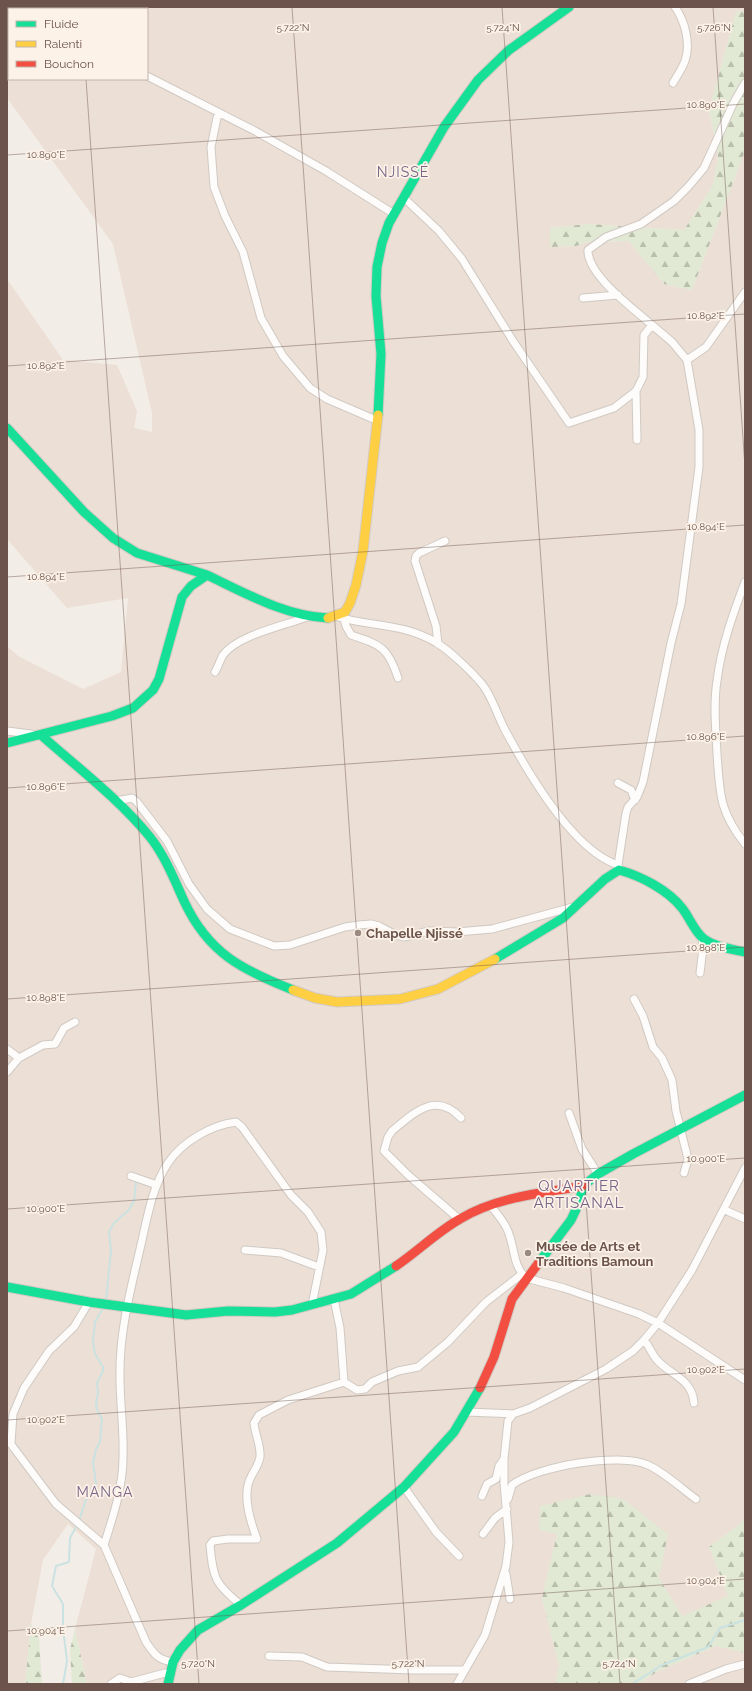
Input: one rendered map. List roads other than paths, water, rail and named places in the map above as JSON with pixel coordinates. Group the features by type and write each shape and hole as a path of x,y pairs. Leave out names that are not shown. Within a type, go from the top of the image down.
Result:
{"street":[{"path":"341,618 349,607 356,583 362,551 381,370 377,297 378,261 382,242 403,197 452,116 478,79 506,53 569,7"},
{"path":"673,83 686,59 687,47 684,24 675,7"},
{"path":"148,77 255,131 326,171 394,214"},
{"path":"7,731 41,735 116,801 137,822 166,859 197,923 206,937 222,954 240,966 281,985 323,1000 352,1002 424,995 437,990 512,949 564,918 579,905 618,867 626,813 628,807 635,800 643,782 671,643 681,604 699,467 699,430 688,360 672,342 618,295 598,274 590,260 588,250 606,237 641,224 674,201 688,187 704,168 733,104 745,83"},
{"path":"218,113 211,147 214,187 225,216 244,252 261,318 283,356 310,388 327,399 376,420"},
{"path":"403,197 439,231 462,260 513,341 569,423 614,408 636,391 643,377 644,335 652,325"},
{"path":"688,360 706,347 745,292"},
{"path":"582,298 618,295"},
{"path":"636,391 637,440"},
{"path":"7,428 84,512 126,547 137,553 207,575 296,614 307,617 341,618 388,625 418,633 438,644 482,684 511,741 554,809 592,851 605,860 671,897 684,910 702,938 703,948 700,973"},
{"path":"438,644 436,626 415,561 416,556 419,553 445,541"},
{"path":"7,743 112,716 133,708 144,700 153,690 159,679 184,594 189,586 207,575"},
{"path":"745,582 723,648 716,682 715,715 720,793 726,816 745,844"},
{"path":"215,672 223,656 232,646 250,637 307,617"},
{"path":"341,618 351,635 370,640 380,646 387,653 398,678"},
{"path":"618,783 630,790 635,800"},
{"path":"116,801 132,798 137,802 167,841 196,896 220,921 230,929 274,946 290,945 359,925 375,925 396,936 404,937 429,931 457,932 492,929 579,905"},
{"path":"702,938 715,945 745,952"},
{"path":"634,999 643,1016 653,1047 662,1058 672,1080 676,1111 682,1130 688,1159 684,1173"},
{"path":"7,1072 19,1058 43,1045 55,1044 64,1028 75,1022"},
{"path":"7,1049 19,1058"},
{"path":"7,1287 89,1302 191,1315 232,1310 275,1312 312,1305 351,1294 362,1288 413,1254 459,1219 491,1206 547,1192 583,1186 598,1174 632,1154 682,1130 745,1095"},
{"path":"459,1219 436,1201 384,1151 388,1137 392,1131 429,1106 439,1104 446,1107 461,1118"},
{"path":"569,1113 582,1149 598,1174"},
{"path":"104,1545 116,1505 123,1457 120,1378 127,1306 146,1219 157,1185 167,1164 182,1147 206,1132 236,1122 251,1138 291,1195 321,1232 323,1240 312,1305"},
{"path":"467,1412 513,1414 530,1408 606,1369 634,1351 658,1323 692,1270 745,1168"},
{"path":"131,1176 157,1185"},
{"path":"168,1684 173,1662 189,1639 198,1630 241,1605 337,1543 404,1487 454,1432 486,1378 512,1299 524,1276 571,1220 579,1204 583,1186"},
{"path":"491,1206 507,1228 514,1258 524,1276 639,1314 658,1323 745,1380"},
{"path":"724,1210 745,1219"},
{"path":"245,1250 281,1253 319,1267"},
{"path":"241,1605 226,1594 217,1582 210,1545 213,1541 221,1539 257,1539 251,1525 247,1497 248,1486 256,1470 260,1457 254,1424 259,1415 288,1400 344,1382 357,1390 365,1389 372,1382 398,1371 418,1367 448,1342 486,1302 524,1276"},
{"path":"334,1299 340,1328 344,1382"},
{"path":"89,1302 74,1327 49,1351 24,1388 13,1414 9,1441 47,1494 77,1523 104,1545 146,1642 155,1656 162,1660 173,1662"},
{"path":"644,1340 661,1364 688,1385 693,1393 694,1403"},
{"path":"457,1684 485,1634 506,1566 509,1542 504,1458 506,1429 508,1421 513,1414"},
{"path":"482,1496 487,1484 496,1479 499,1466 504,1458"},
{"path":"483,1534 495,1518 506,1511 512,1485 521,1479 565,1466 613,1460 638,1462 648,1465 696,1499"},
{"path":"404,1487 436,1532 458,1556"},
{"path":"506,1566 510,1600"},
{"path":"269,1656 302,1657 327,1667 464,1670"},
{"path":"689,1684 726,1669 745,1664"},
{"path":"111,1684 120,1678 131,1682 170,1673"}],"waterway":[{"path":"106,1300 111,1251 109,1232 114,1223 129,1210 134,1201 136,1182"},
{"path":"79,1521 85,1502 96,1483 93,1463 96,1449 100,1442 102,1419 97,1410 96,1404 98,1393 97,1383 103,1371 103,1367 95,1354 93,1342 95,1322 103,1308"},
{"path":"63,1684 67,1661 63,1628 63,1604 52,1586 56,1566 69,1562 70,1538 77,1525"},
{"path":"632,1684 662,1665 708,1647 720,1628 745,1620"}],"place":[{"name":"Chapelle Njissé","path":"358,933"},
{"name":"Musée de Arts et Traditions Bamoun","path":"528,1253"}],"district":[{"name":"NJISSÉ","path":"403,172"},
{"name":"QUARTIER ARTISANAL","path":"579,1194"},
{"name":"MANGA","path":"105,1492"}]}
